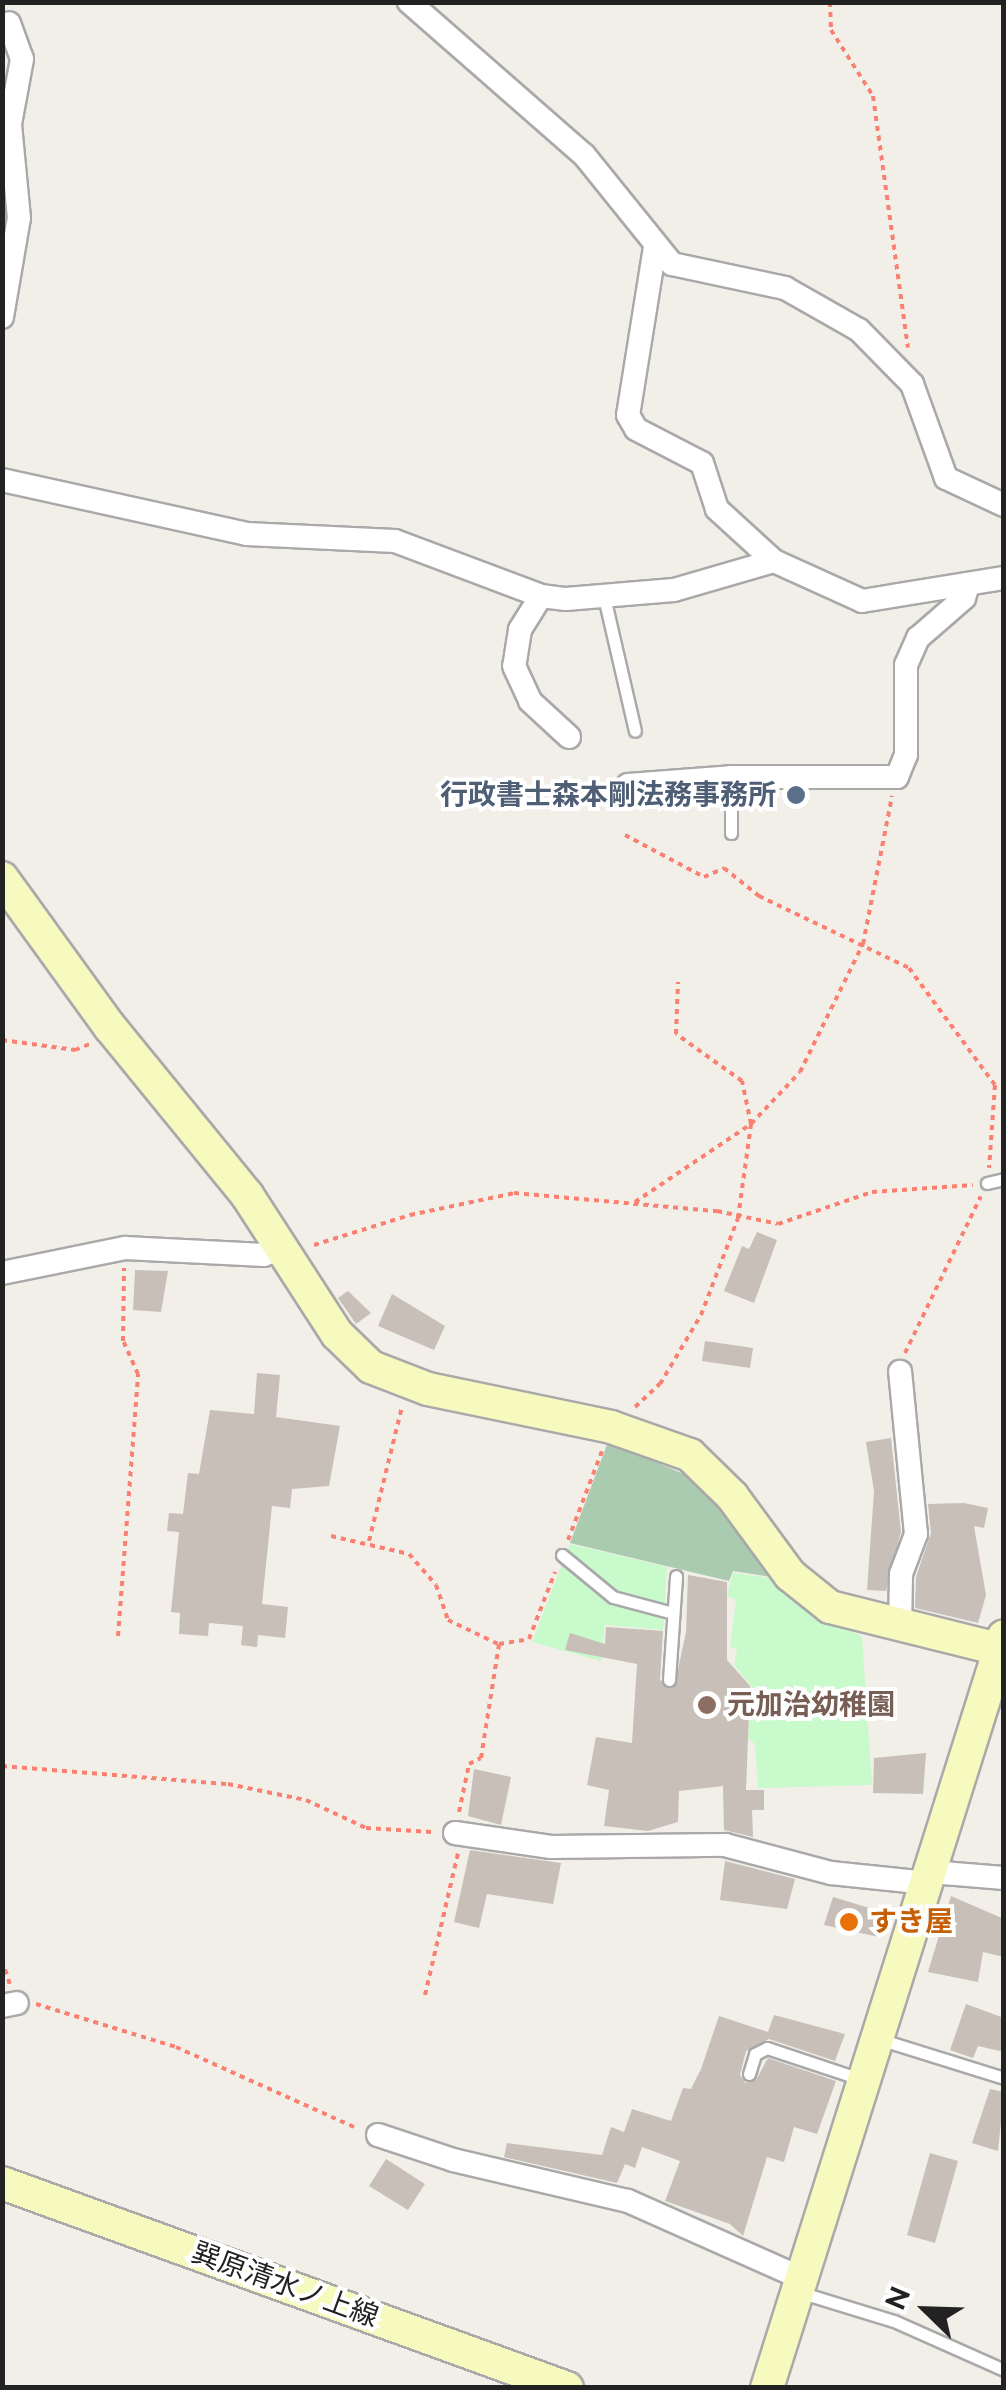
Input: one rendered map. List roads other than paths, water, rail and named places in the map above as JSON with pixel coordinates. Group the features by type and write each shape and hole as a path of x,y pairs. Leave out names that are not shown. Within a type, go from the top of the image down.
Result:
{"street":[{"path":"409,2 584,154 628,202 656,247 686,270 810,297 860,330 912,384 946,478 1004,505"},
{"path":"2,317 19,218 10,124 22,59 9,22"},
{"path":"656,247 628,415 636,429 702,463 716,509 774,561 862,602 1004,578"},
{"path":"2,480 247,534 395,541 541,596 604,601 674,590 774,561"},
{"path":"628,785 731,777 897,777 906,755 906,665 918,638 964,598 968,585"},
{"path":"541,596 520,630 514,666 530,701 569,737"},
{"path":"2,878 110,1028 285,1252 351,1350 411,1384 615,1429 690,1455 711,1470 810,1594 856,1618 1002,1645 767,2388"},
{"path":"2,1273 125,1248 285,1252"},
{"path":"900,1372 916,1534 901,1574 900,1627"},
{"path":"459,1833 551,1846 725,1845 831,1873 1004,1878"},
{"path":"378,2135 452,2160 628,2201 801,2286"},
{"name":"巽原清水ノ上線","path":"2,2183 567,2388"}],"lane":[{"path":"604,601 635,732"},
{"path":"731,777 731,833"},
{"path":"987,1184 1004,1179"},
{"path":"562,1555 613,1597 673,1613"},
{"path":"669,1680 676,1576"},
{"path":"878,2038 1004,2078"},
{"path":"748,2074 755,2054 767,2048 865,2080"},
{"path":"801,2286 894,2321 1004,2370"}],"place":[{"name":"行政書士森本剛法務事務所","path":"796,795"},
{"name":"元加治幼稚園","path":"707,1705"},
{"name":"すき屋","path":"849,1922"}]}
